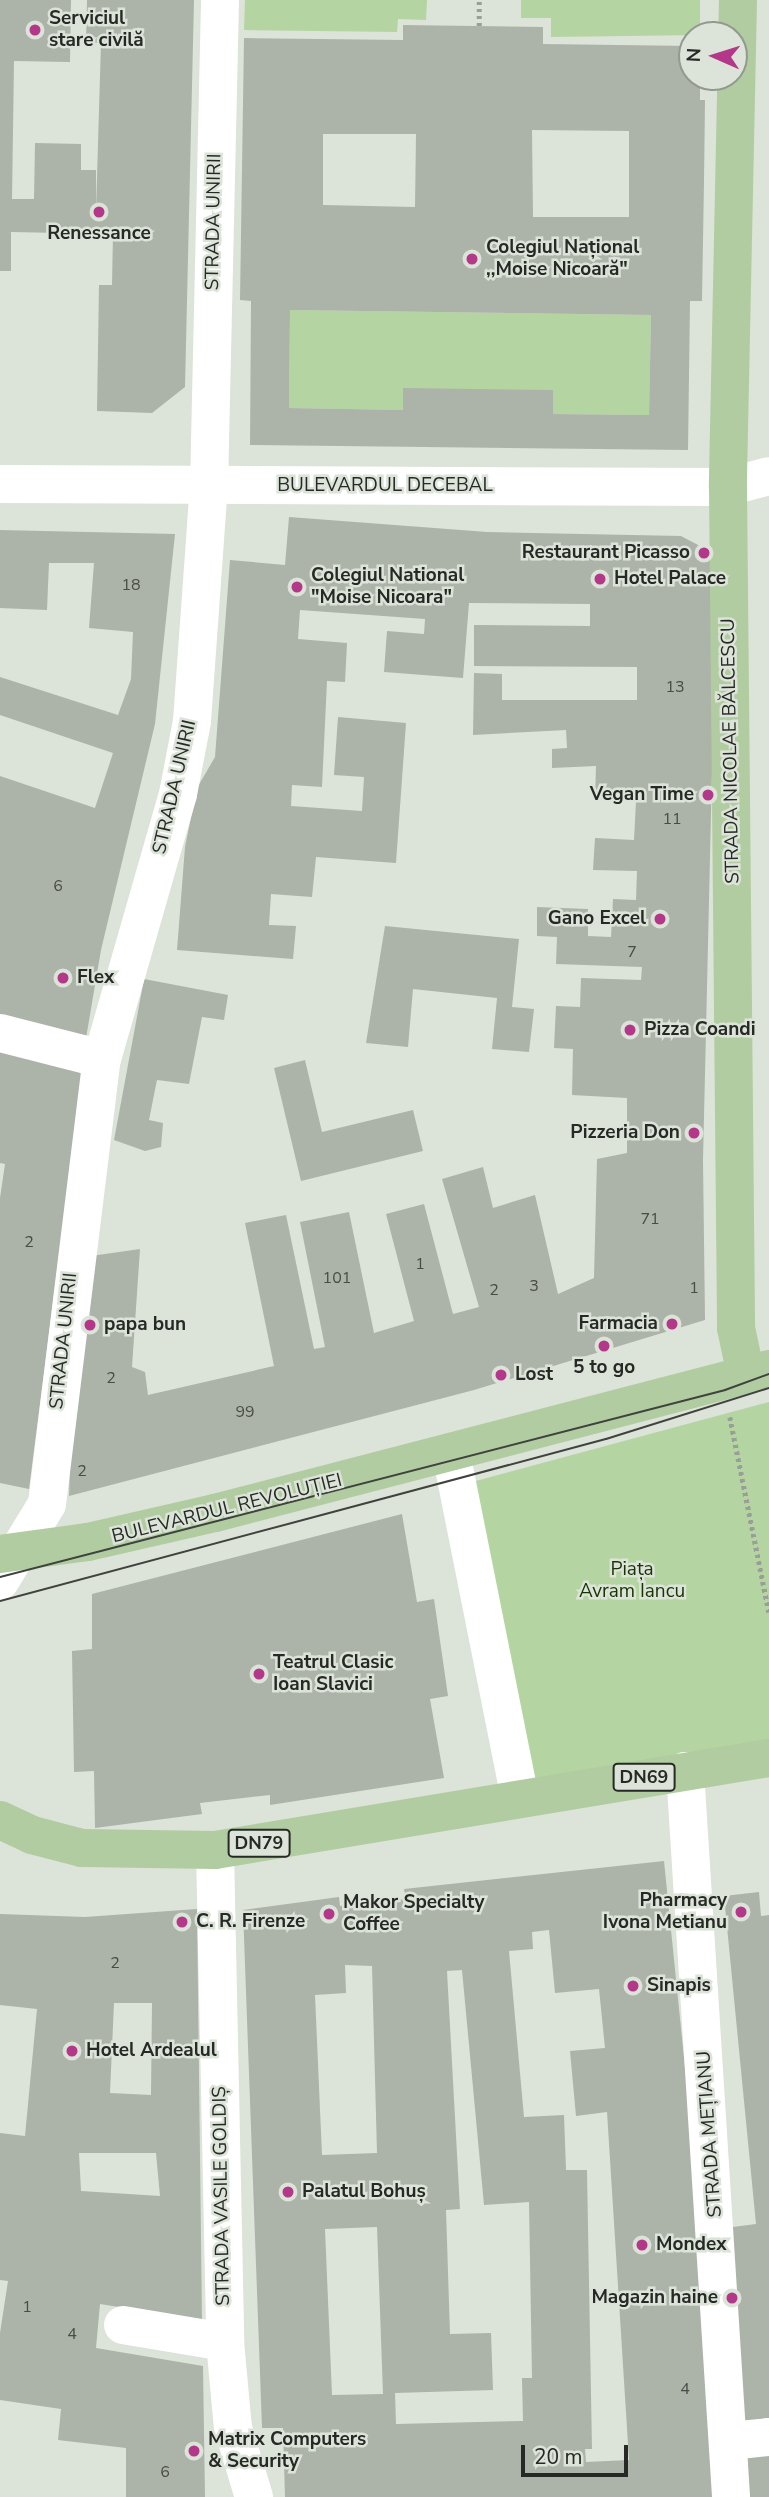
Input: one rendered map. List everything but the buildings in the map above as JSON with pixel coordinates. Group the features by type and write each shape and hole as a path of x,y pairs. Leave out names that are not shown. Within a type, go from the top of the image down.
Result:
{"main road":[{"name":"STRADA NICOLAE BĂLCESCU","path":"738,0 728,487 736,1328 746,1375"},
{"path":"451,1453 746,1375"},
{"name":"BULEVARDUL REVOLUȚIEI","path":"5,1563 451,1453"},
{"name":"DN69","path":"520,1798 769,1758"},
{"name":"DN79","path":"0,1820 32,1835 82,1848 215,1850 520,1798"}],"street":[{"name":"STRADA UNIRII","path":"5,1563 47,1504 102,1059 178,794 192,721 209,486 220,0"},
{"name":"BULEVARDUL DECEBAL","path":"0,484 728,487 769,476"},
{"path":"0,1033 102,1059"},
{"path":"451,1453 520,1798"},
{"name":"STRADA MEȚIANU","path":"685,1771 732,2497"},
{"name":"STRADA VASILE GOLDIȘ","path":"215,1850 225,2342 233,2428 254,2497"},
{"path":"123,2325 225,2342"},
{"path":"730,2441 769,2437"}],"path":[{"path":"479,0 479,26"},
{"path":"746,1375 769,1612"}],"green space":[{"path":"245,0 427,0 426,20 398,19 397,32 244,30"},
{"path":"521,0 700,0 700,21 678,21 678,35 551,37 551,18 521,18"},
{"path":"290,310 651,315 649,415 553,414 403,388 403,410 289,408"},
{"name":"Piața Avram Iancu","path":"769,1402 769,1740 530,1783 472,1482"}],"tram line":[{"path":"0,1577 725,1390 769,1374"},
{"path":"0,1601 606,1439 769,1388"}],"place":[{"name":"Serviciul stare civilă","path":"35,30"},
{"name":"Renessance","path":"99,212"},
{"name":"Colegiul Național ,,Moise Nicoară\"","path":"472,259"},
{"name":"Restaurant Picasso","path":"704,553"},
{"name":"Hotel Palace","path":"600,579"},
{"name":"Colegiul National \"Moise Nicoara\"","path":"297,587"},
{"name":"Vegan Time","path":"708,795"},
{"name":"Gano Excel","path":"660,919"},
{"name":"Flex","path":"63,978"},
{"name":"Pizza Coandi","path":"630,1030"},
{"name":"Pizzeria Don","path":"694,1133"},
{"name":"Farmacia","path":"672,1324"},
{"name":"papa bun","path":"90,1325"},
{"name":"5 to go","path":"604,1346"},
{"name":"Lost","path":"501,1375"},
{"name":"Teatrul Clasic Ioan Slavici","path":"259,1674"},
{"name":"Pharmacy Ivona Metianu","path":"741,1912"},
{"name":"Makor Specialty Coffee","path":"329,1914"},
{"name":"C. R. Firenze","path":"182,1922"},
{"name":"Sinapis","path":"633,1986"},
{"name":"Hotel Ardealul","path":"72,2051"},
{"name":"Palatul Bohuș","path":"288,2192"},
{"name":"Mondex","path":"642,2245"},
{"name":"Magazin haine","path":"732,2298"},
{"name":"Matrix Computers & Security","path":"194,2451"}]}
